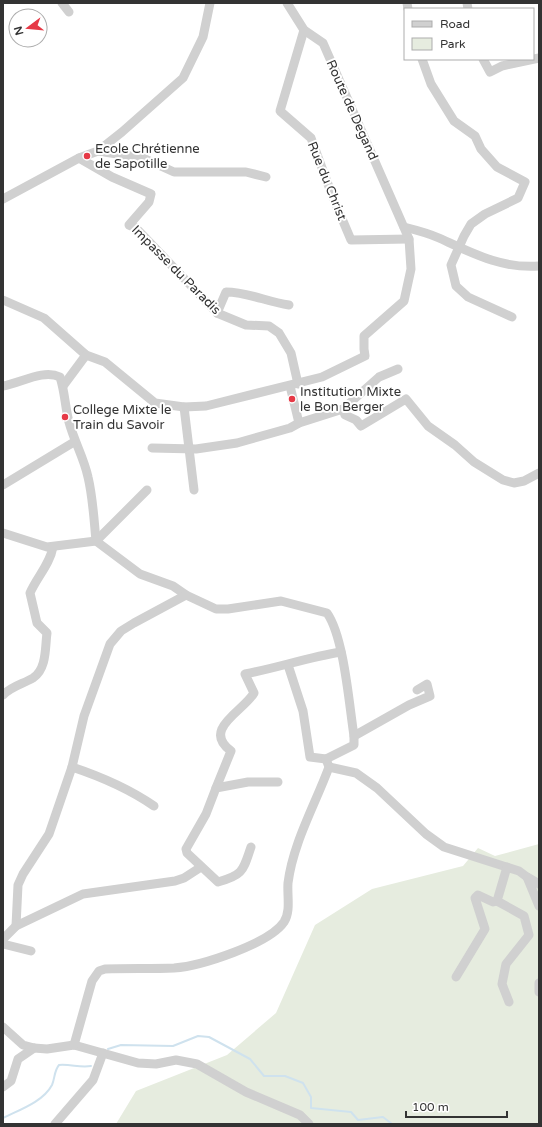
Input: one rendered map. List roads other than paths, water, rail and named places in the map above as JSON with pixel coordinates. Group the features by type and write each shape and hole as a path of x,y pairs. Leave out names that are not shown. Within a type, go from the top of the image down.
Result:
{"street":[{"path":"62,3 69,12"},
{"path":"3,199 80,158 98,151 122,132 183,78 203,37 210,3"},
{"name":"Route de Degand","path":"287,3 304,30 323,43 409,239 412,269 404,301 364,336 365,356 322,377 294,385"},
{"name":"Rue du Christ","path":"304,30 280,111 311,138 332,195 351,240 409,239"},
{"path":"422,60 431,84 454,121 475,136 481,148 497,167 525,182 518,198 485,214 471,224 458,247 452,265 456,286 468,297 512,317"},
{"path":"484,60 490,72 502,66 530,60"},
{"path":"98,151 143,158 174,172 246,172 266,177"},
{"name":"Impasse du Paradis","path":"80,158 112,177 151,194 149,202 129,225 136,228 217,313 246,325 269,326 279,333 291,353 299,423"},
{"path":"404,227 438,238 483,258 512,266 539,266"},
{"path":"217,313 226,292 237,292 276,303 289,304"},
{"path":"3,300 44,318 86,355 105,362 155,403 184,407 206,406 294,385"},
{"path":"63,386 86,355"},
{"path":"152,448 196,449 237,442 290,428 299,423 343,409 378,377 398,369"},
{"path":"3,386 45,375 54,374 60,377 74,442 80,452 88,476 96,541 140,574 173,586 186,595 221,610 281,601 327,613 331,619 341,652 354,736 354,745 328,763 316,802 305,824 293,860 288,884 287,913 278,930 252,945 205,962 175,968 105,969 99,972 92,981 74,1045"},
{"path":"343,409 345,415 356,420 362,426 406,399 428,426 455,445 474,462 503,480 514,483 524,481 539,473"},
{"path":"184,407 194,490"},
{"path":"3,485 74,442"},
{"path":"3,533 47,547 96,541 147,490"},
{"path":"3,695 13,687 35,677 44,664 47,633 37,623 30,593 36,579 51,558 53,547"},
{"path":"16,926 18,885 23,874 49,834 72,767 84,716 110,644 121,631 186,595"},
{"path":"251,847 242,872 231,878 218,882 187,853 186,849 206,814 230,751 222,742 220,734 222,729 235,712 254,693 245,674 288,666 321,655 341,652"},
{"path":"288,666 303,711 310,757 356,773 377,788 426,834 444,847 493,864 519,871 539,884"},
{"path":"354,736 430,696 427,684 418,690"},
{"path":"72,767 107,779 134,792 154,806"},
{"path":"216,788 248,782 278,782"},
{"path":"3,938 16,926 83,894 175,881 184,878 201,867"},
{"path":"497,901 508,867"},
{"path":"527,877 539,906"},
{"path":"456,977 485,929 475,898 478,895 493,902 497,901 524,916 528,931 527,939 506,964 504,970 502,984 509,1002"},
{"path":"3,944 31,951"},
{"path":"539,984 539,992"},
{"path":"3,1027 23,1045 34,1048 47,1049 74,1045 138,1063 156,1064 176,1060 197,1064 246,1092 300,1115 309,1124"},
{"path":"3,1086 11,1082 18,1059 34,1048"},
{"path":"55,1124 93,1080 103,1053"}],"waterway":[{"path":"108,1049 121,1045 173,1046 198,1036 209,1037 250,1059 264,1076 285,1076 303,1083 311,1097 311,1108 351,1112 358,1120 383,1117 392,1124"},
{"path":"3,1118 30,1105 43,1096 52,1085 59,1065 83,1067 91,1066"}],"place":[{"name":"Ecole Chrétienne de Sapotille","path":"87,156"},
{"name":"Institution Mixte le Bon Berger","path":"292,399"},
{"name":"College Mixte le Train du Savoir","path":"65,417"}]}
